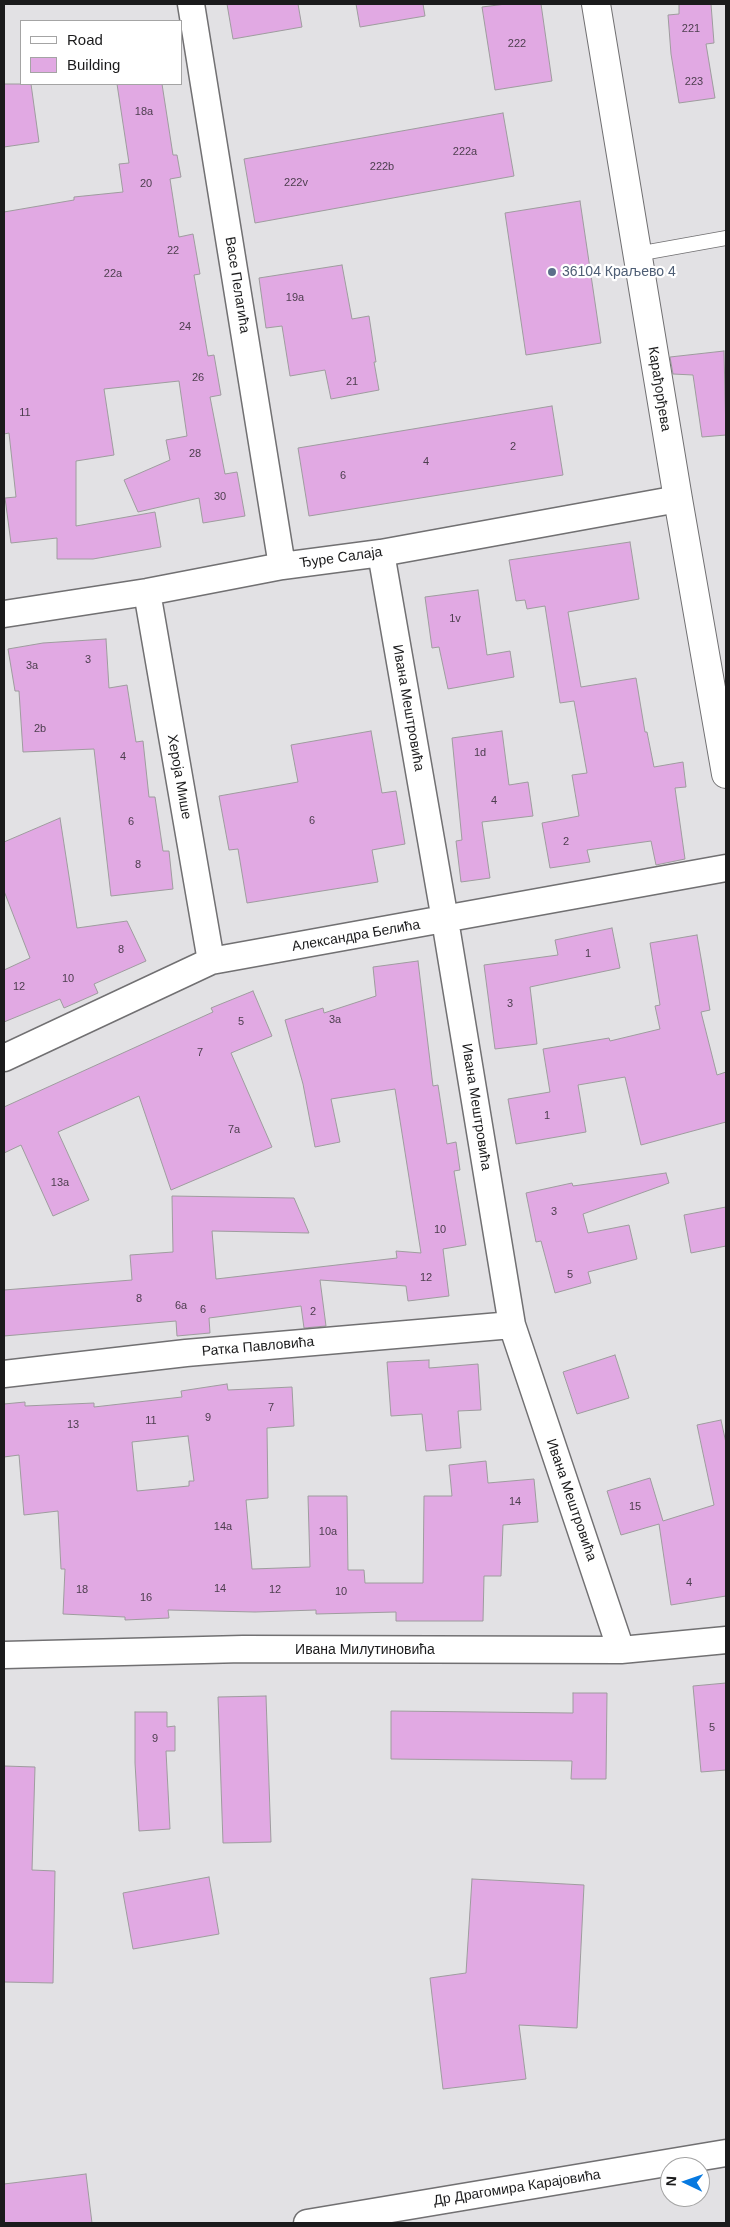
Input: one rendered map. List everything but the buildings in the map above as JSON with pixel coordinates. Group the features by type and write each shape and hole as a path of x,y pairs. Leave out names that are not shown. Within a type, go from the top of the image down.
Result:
{"street":[{"name":"Васе Пелагића","path":"191,4 282,566"},
{"name":"Карађорђева","path":"596,4 678,499 726,774"},
{"name":"Ђуре Салаја","path":"4,614 147,592 282,566 381,553 678,499"},
{"name":"Ивана Мештровића","path":"381,553 445,920 512,1325 621,1650"},
{"name":"Хероја Мише","path":"147,592 211,961"},
{"name":"Александра Белића","path":"4,1058 211,961 726,868"},
{"name":"Ратка Павловића","path":"4,1374 186,1353 512,1325"},
{"name":"Ивана Милутиновића","path":"4,1655 243,1650 621,1650 726,1640"},
{"name":"Др Драгомира Карајовића","path":"307,2223 408,2215 726,2153"}],"lane":[{"path":"637,254 726,238"}],"place":[{"name":"36104 Краљево 4","path":"552,272"}]}
